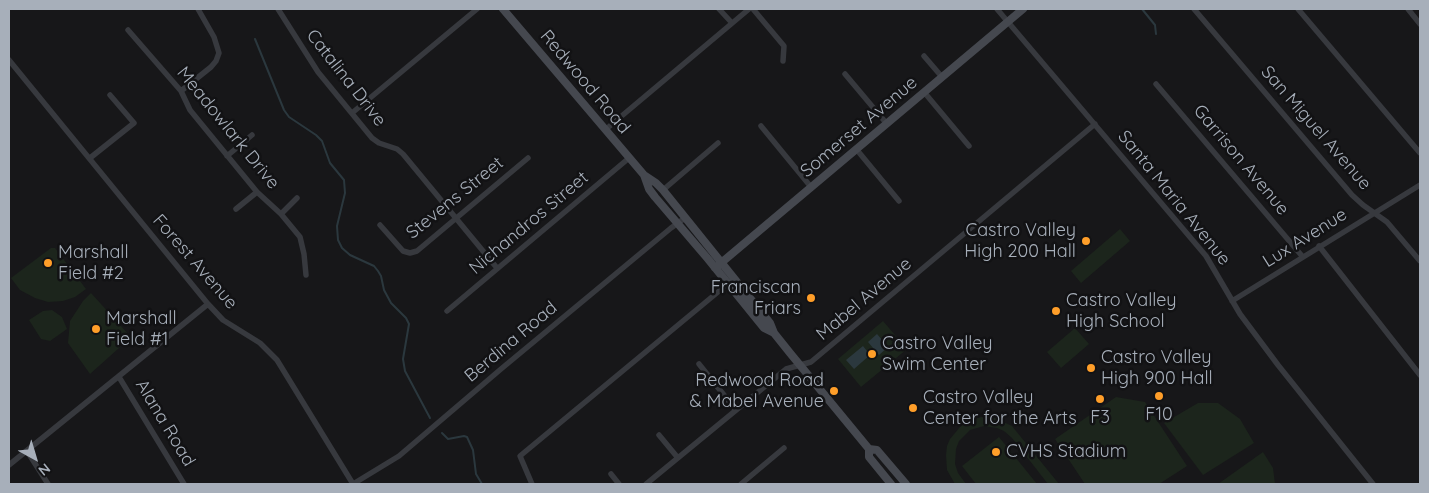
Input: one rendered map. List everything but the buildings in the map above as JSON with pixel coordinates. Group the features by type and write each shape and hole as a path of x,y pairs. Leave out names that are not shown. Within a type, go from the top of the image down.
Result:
{"main road":[{"name":"Redwood Road","path":"503,9 644,175 656,182 663,190 770,323 774,333 799,366 869,449 869,457 891,484"},
{"name":"Somerset Avenue","path":"715,268 1023,9"},
{"name":"Redwood Road","path":"644,175 648,189 764,328 774,333"},
{"name":"Redwood Road","path":"869,449 877,450 906,484"}],"street":[{"path":"181,91 211,67 219,53 214,37 198,9"},
{"name":"Catalina Drive","path":"278,9 318,72 372,138 379,143 397,149 403,154 497,268"},
{"path":"352,113 478,9"},
{"path":"719,9 732,23"},
{"path":"605,130 751,9 784,46 783,61"},
{"name":"Santa Maria Avenue","path":"998,9 1206,256 1232,301 1278,365 1374,484"},
{"name":"San Miguel Avenue","path":"1194,9 1352,194 1363,205 1387,222 1420,262"},
{"path":"1298,9 1420,153"},
{"path":"1408,9 1420,24"},
{"name":"Meadowlark Drive","path":"128,30 181,91 190,110 227,156 257,192 281,214 300,237 306,275"},
{"path":"924,56 942,77"},
{"name":"Forest Avenue","path":"9,60 208,304 223,320 260,343 277,360 353,484"},
{"path":"845,74 887,124"},
{"name":"Garrison Avenue","path":"1156,84 1302,256"},
{"path":"924,92 969,146"},
{"path":"90,158 134,123 110,95"},
{"name":"Mabel Avenue","path":"646,484 786,368 812,361 1095,124"},
{"path":"761,126 811,187"},
{"path":"227,156 252,135"},
{"path":"663,190 718,143"},
{"path":"856,150 899,201"},
{"name":"Stevens Street","path":"380,225 402,252 410,253 417,251 528,158"},
{"name":"Nichandros Street","path":"447,311 629,158"},
{"name":"Lux Avenue","path":"1232,301 1420,184"},
{"path":"236,209 257,192"},
{"path":"281,214 297,198"},
{"name":"Berdina Road","path":"353,484 398,456 685,218"},
{"path":"1319,246 1420,375"},
{"path":"532,484 520,456 734,279"},
{"path":"9,466 208,304"},
{"path":"699,364 736,410"},
{"name":"Alana Road","path":"120,377 184,484"},
{"path":"658,434 678,458"},
{"path":"741,484 784,448"},
{"path":"27,451 48,484"},
{"path":"611,474 619,484"}],"shaded area":[{"path":"1120,229 1130,241 1081,283 1071,271"},
{"name":"Marshall Field #2","path":"51,248 55,248 86,289 75,297 63,301 48,302 20,290 11,278"},
{"name":"Marshall Field #1","path":"91,293 130,336 128,340 90,374 68,343 70,321 83,301"},
{"path":"52,310 62,317 67,329 50,341 41,339 29,320 43,311"},
{"name":"Castro Valley Swim Center","path":"883,321 907,349 861,387 838,359"},
{"path":"1075,328 1089,344 1061,368 1047,352"},
{"path":"877,334 888,347 879,355 868,342"},
{"path":"863,346 870,355 854,369 846,360"},
{"path":"1116,397 1145,402 1187,466 1159,484 1085,484 1055,439"},
{"path":"1198,403 1218,403 1240,419 1254,443 1203,475 1164,423"},
{"path":"981,417 995,418 1012,426 1059,484 1048,484 1012,438 1004,431 984,426 970,430 959,441 956,449 955,464 958,473 966,484 955,484 947,470 947,446 960,427 966,422"},
{"name":"CVHS Stadium","path":"999,437 1037,484 976,484 962,466"},
{"path":"1263,452 1273,468 1275,484 1218,484"}],"waterway":[{"path":"1142,9 1155,25 1156,34"},
{"path":"255,39 284,110 289,117 322,141 330,163 344,180 345,193 337,226 338,240 342,248 350,255 374,266 381,276 384,290 391,303 406,318 409,324 403,359 405,371 430,418"},
{"path":"442,433 448,439 467,437 473,450 476,474 482,484"}],"place":[{"name":"Castro Valley High 200 Hall","path":"1086,241"},
{"name":"Marshall Field #2","path":"48,263"},
{"name":"Franciscan Friars","path":"811,298"},
{"name":"Castro Valley High School","path":"1056,311"},
{"name":"Marshall Field #1","path":"96,329"},
{"name":"Castro Valley Swim Center","path":"872,354"},
{"name":"Castro Valley High 900 Hall","path":"1091,368"},
{"name":"Redwood Road & Mabel Avenue","path":"834,391"},
{"name":"F10","path":"1159,396"},
{"name":"F3","path":"1100,399"},
{"name":"Castro Valley Center for the Arts","path":"913,408"},
{"name":"CVHS Stadium","path":"996,452"}]}
